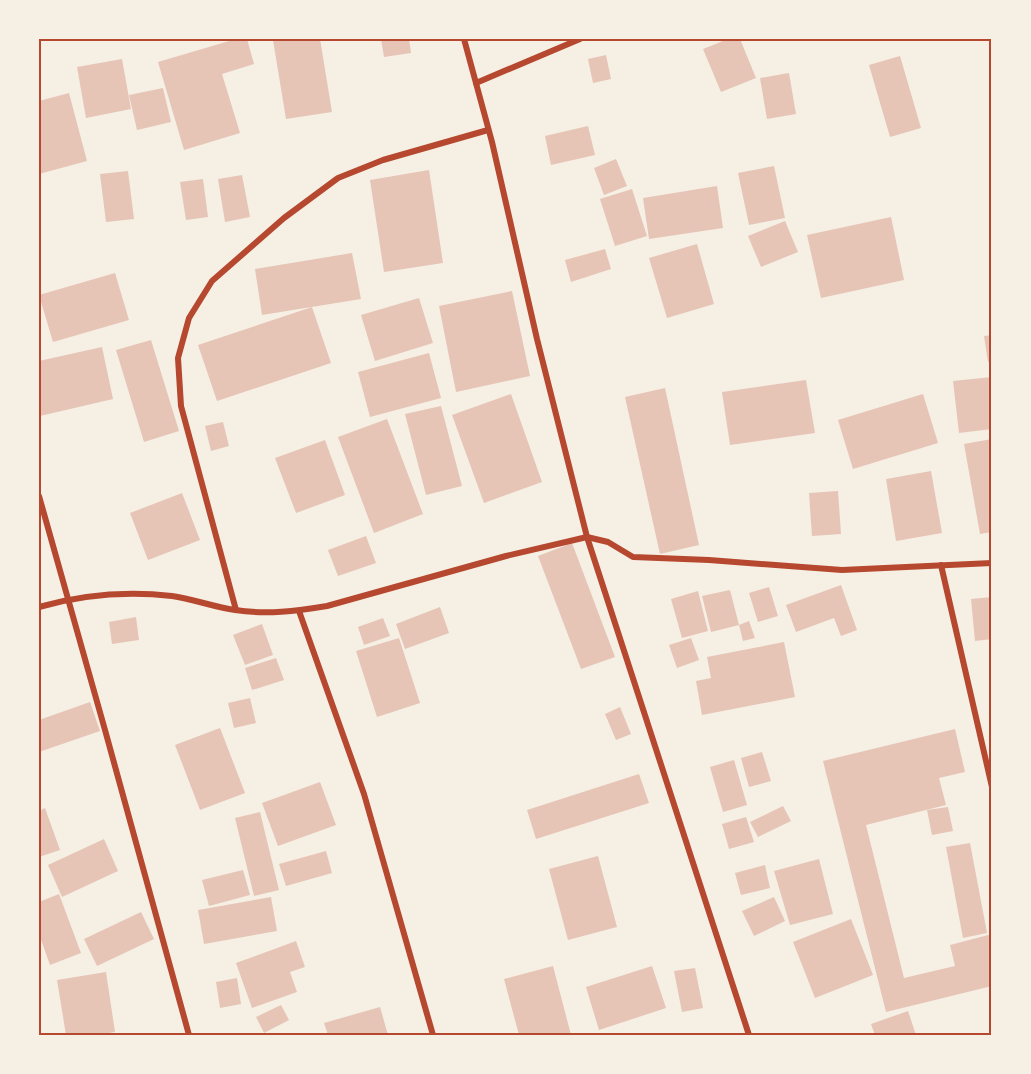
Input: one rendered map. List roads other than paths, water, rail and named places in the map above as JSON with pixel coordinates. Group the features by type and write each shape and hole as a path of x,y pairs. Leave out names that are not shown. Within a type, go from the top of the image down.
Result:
{"street":[{"path":"464,39 489,130 537,339 587,537 749,1035"},
{"path":"477,83 580,39"},
{"path":"236,610 181,406 178,358 189,318 212,281 284,218 338,178 383,160 489,130"},
{"path":"39,496 189,1035"},
{"path":"39,607 126,594 173,596 236,610 299,611 327,606 506,556 587,537 608,542 633,557 842,570 992,563"},
{"path":"941,565 992,787"},
{"path":"299,611 364,794 433,1035"}]}
